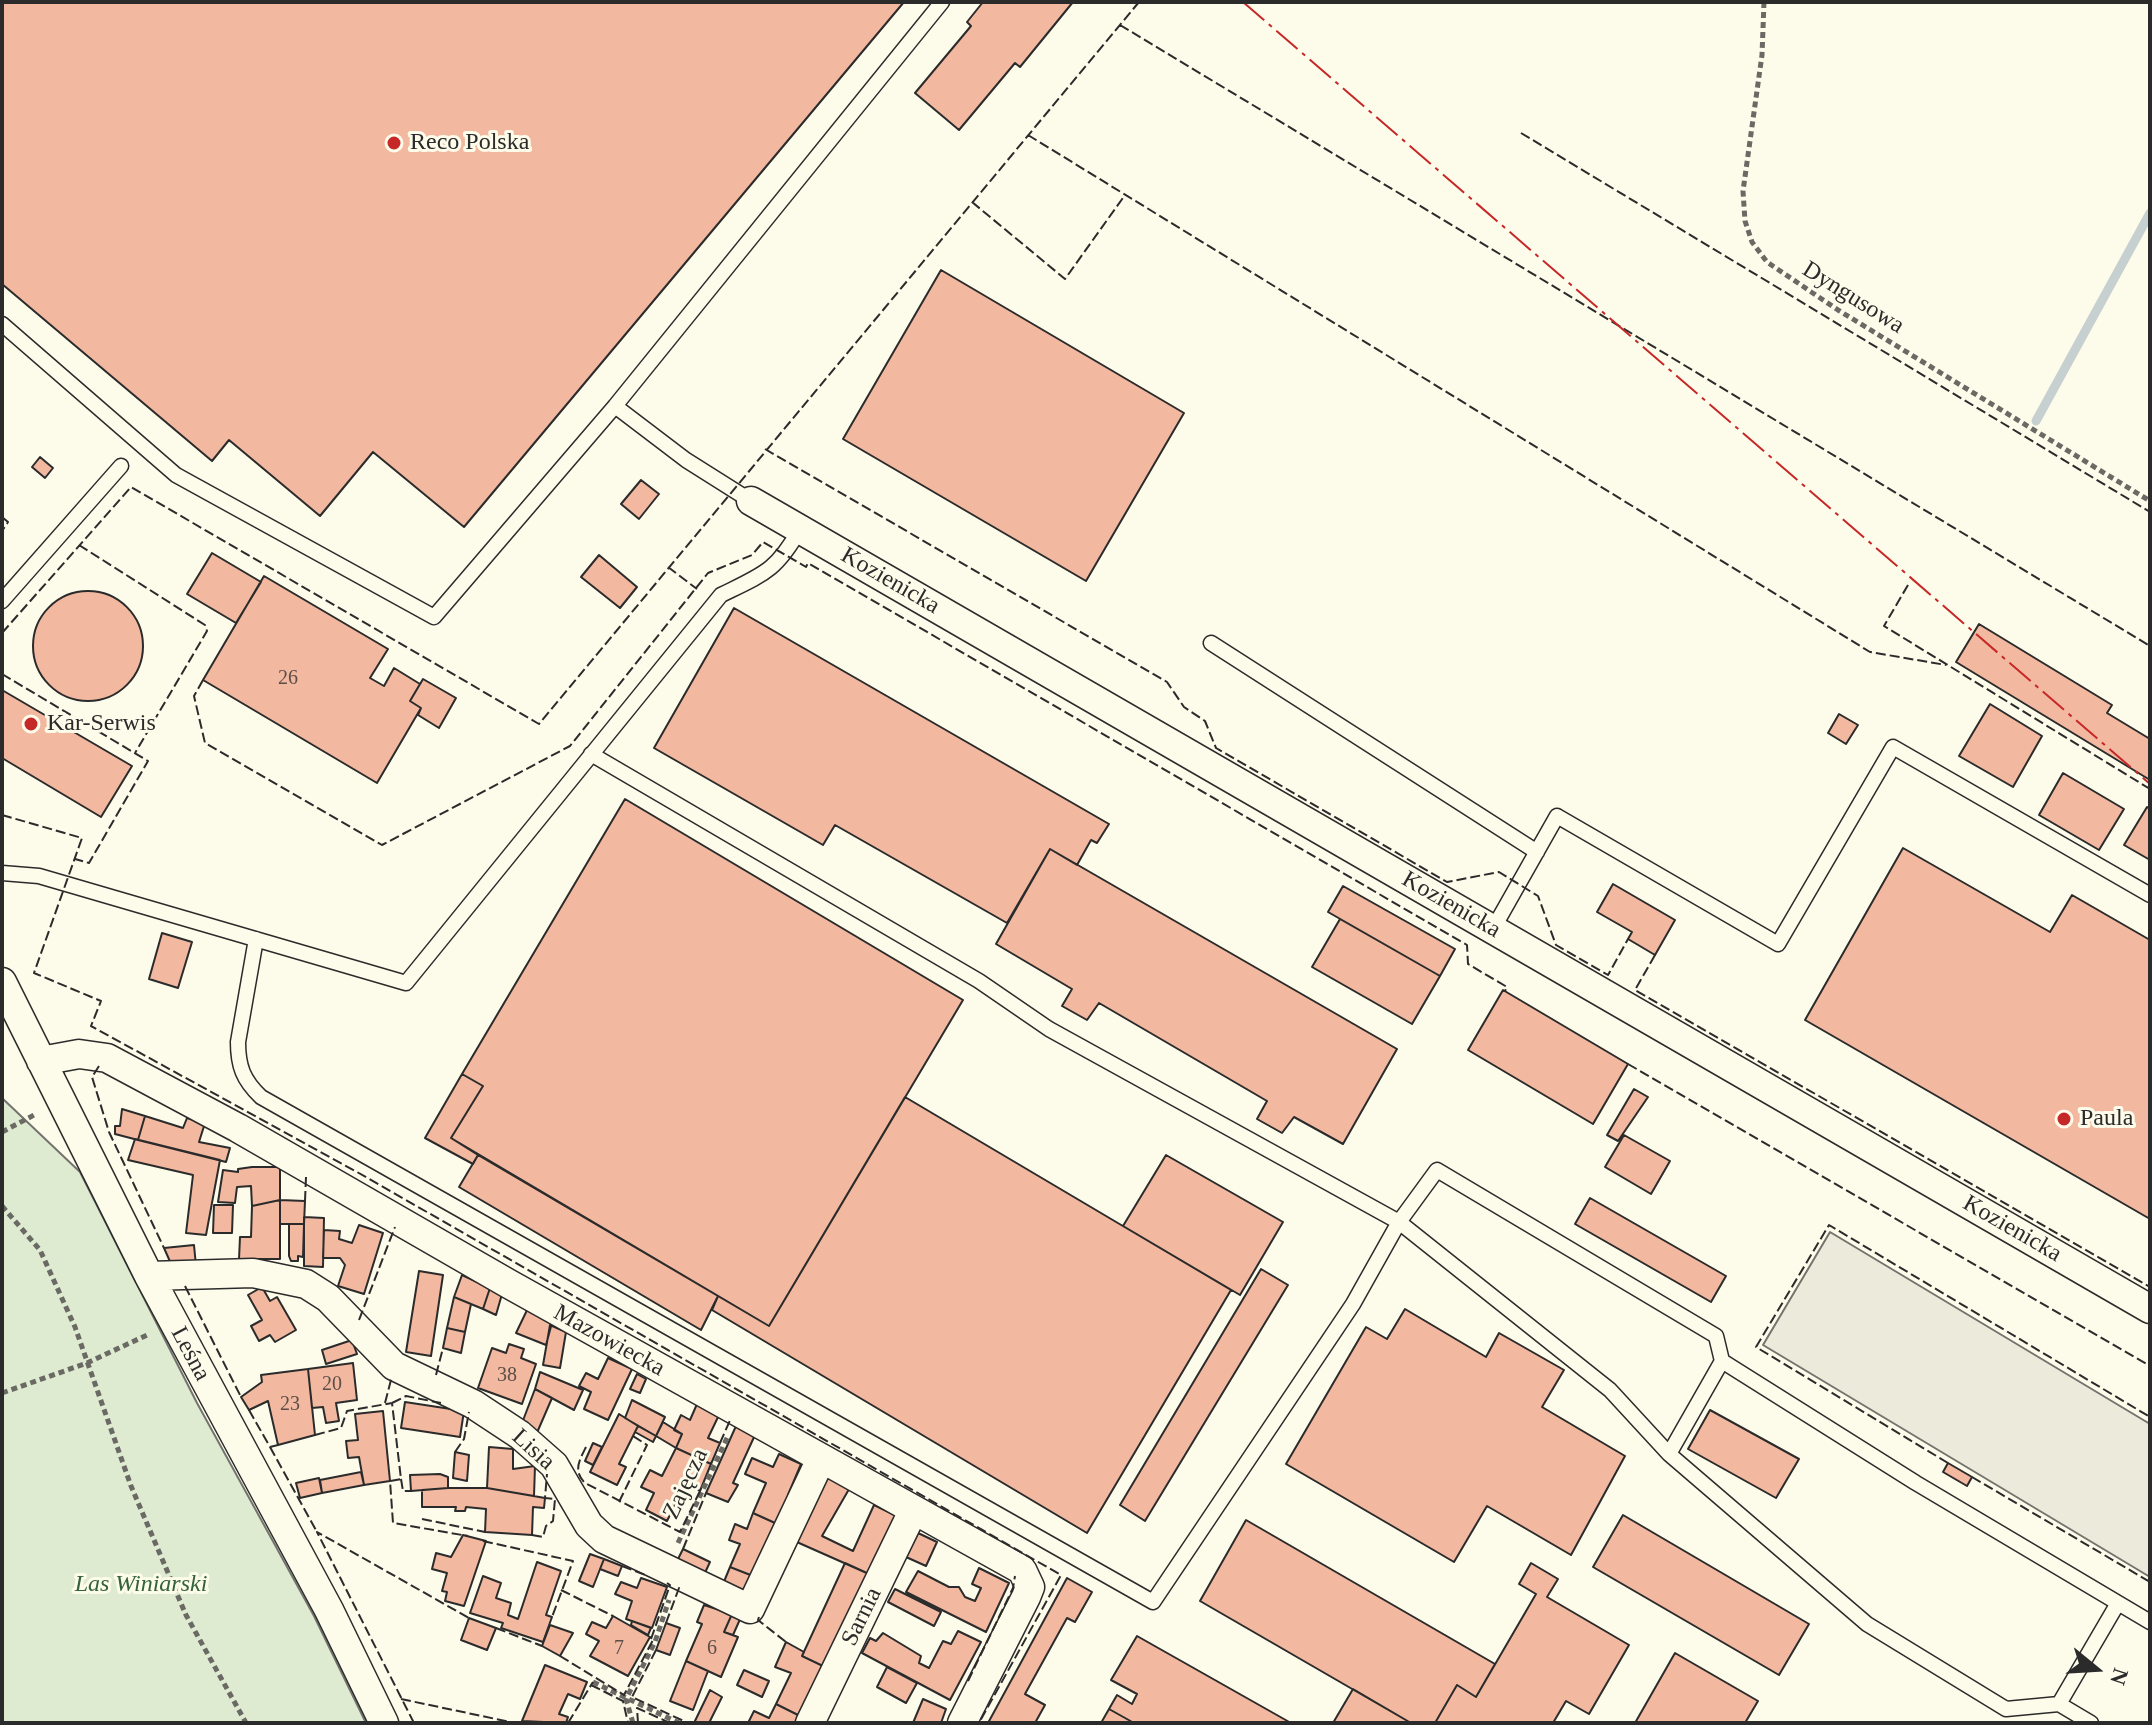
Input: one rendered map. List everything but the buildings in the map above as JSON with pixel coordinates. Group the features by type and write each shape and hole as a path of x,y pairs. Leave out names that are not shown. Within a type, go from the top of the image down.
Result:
{"street":[{"name":"Kozienicka","path":"751,501 2150,1309"},
{"name":"Leśna","path":"2,982 149,1276 329,1610 384,1723"},
{"name":"Mazowiecka","path":"41,1061 79,1054 107,1058 238,1128 1022,1570 1028,1578 1026,1597 962,1723"},
{"name":"Lisia","path":"149,1276 253,1273 285,1277 306,1284 328,1298 394,1366 473,1404 520,1435 554,1465 589,1525 604,1539 750,1609 821,1459"},
{"name":"Sarnia","path":"810,1723 913,1511"}],"lane":[{"path":"2,324 176,475 434,617 615,406 942,2"},
{"path":"615,406 686,460 751,501"},
{"path":"2,601 121,466"},
{"path":"2,873 39,876 406,983 721,595 770,572 800,529"},
{"path":"1211,643 1537,852"},
{"path":"1493,929 1557,816 1778,944 1893,747 2150,895"},
{"path":"591,754 979,981 1049,1029 1399,1222 1610,1390 1669,1454 1867,1624 2006,1709 2059,1704 2091,1723"},
{"path":"256,939 238,1051 241,1073 261,1097 1153,1602 1353,1304 1399,1222 1437,1170 1716,1336 1722,1361 1669,1454"},
{"path":"1722,1361 2150,1622"},
{"path":"2059,1704 2118,1603"},
{"path":"1998,1723 2006,1709"}],"path":[{"name":"Dyngusowa","path":"1764,2 1762,55 1743,191 1749,231 1767,262 1827,304 2150,501"},
{"path":"2,1132 61,1100"},
{"path":"2,1206 40,1250 75,1327 131,1486 186,1615 246,1723"},
{"path":"2,1393 87,1363 174,1323"},
{"name":"Zajęcza","path":"626,1699 655,1642 671,1573 739,1413"},
{"path":"593,1682 679,1723"},
{"path":"626,1699 633,1723"}],"green space":[{"name":"Las Winiarski","path":"2,1098 80,1172 197,1403 314,1616 366,1723 2,1723"}],"shaded area":[{"path":"1830,1232 2150,1424 2150,1577 1763,1345"}],"waterway":[{"path":"2036,421 2150,213"}],"fence":[{"path":"2,633 131,487 539,724 1139,2"},
{"path":"1120,25 2150,646"},
{"path":"1521,133 2150,512"},
{"path":"1028,135 1870,652 1946,665"},
{"path":"972,202 1065,279 1125,195"},
{"path":"2,410 2,416"},
{"path":"765,449 1167,682 1184,707 1205,721 1216,748 1447,882 1499,872 1538,896 1556,945 1608,975 1628,939"},
{"path":"2,517 8,522 2,531"},
{"path":"203,680 194,696 205,743 382,845 570,746 708,573 752,555 763,542 806,567 808,563 1467,945 1468,964 1507,987 1505,991"},
{"path":"79,545 205,625 207,631 135,753"},
{"path":"668,567 697,589"},
{"path":"1908,585 1884,626 2150,789"},
{"path":"2,674 148,761 89,863 75,859"},
{"path":"2,815 82,838 34,973 101,1001 91,1026 357,1172 1061,1575 979,1723"},
{"path":"1655,955 1635,990 2150,1287"},
{"path":"1628,1064 2150,1366"},
{"path":"99,1066 92,1077 109,1132 164,1248"},
{"path":"305,1201 306,1177"},
{"path":"1948,1463 1756,1347 1829,1225 2150,1417"},
{"path":"359,1320 395,1227"},
{"path":"185,1286 241,1397"},
{"path":"436,1375 443,1348"},
{"path":"385,1403 392,1376"},
{"path":"392,1403 406,1396 441,1403"},
{"path":"315,1435 341,1428 347,1411 392,1403 401,1479 390,1481 393,1523 468,1536"},
{"path":"249,1410 270,1447 278,1445"},
{"path":"455,1452 464,1439 469,1412"},
{"path":"720,1443 731,1418"},
{"path":"619,1502 647,1445 633,1436"},
{"path":"270,1447 317,1532"},
{"path":"586,1447 578,1470 585,1483 680,1532 700,1491"},
{"path":"532,1535 543,1537 546,1526 553,1521 555,1499 545,1498 547,1474"},
{"path":"1972,1477 2150,1582"},
{"path":"401,1479 403,1491 411,1491"},
{"path":"683,1549 706,1493"},
{"path":"422,1519 485,1532"},
{"path":"414,1723 317,1532 469,1618"},
{"path":"483,1541 573,1561 552,1617"},
{"path":"622,1566 648,1576"},
{"path":"968,1681 1013,1588 1015,1576"},
{"path":"651,1639 670,1585 667,1583"},
{"path":"666,1623 679,1588 682,1589"},
{"path":"561,1590 613,1616"},
{"path":"759,1617 758,1620 786,1642"},
{"path":"496,1628 542,1646"},
{"path":"560,1656 624,1695 653,1640 650,1637"},
{"path":"656,1650 632,1697 688,1723"},
{"path":"568,1723 593,1682"},
{"path":"591,1685 623,1701 628,1723"},
{"path":"401,1699 515,1723"},
{"path":"638,1723 637,1708 670,1723"}],"power":[{"path":"1243,2 2150,784"}],"place":[{"name":"Reco Polska","path":"394,143"},
{"name":"Kar-Serwis","path":"31,724"},
{"name":"Paula","path":"2064,1119"}]}
